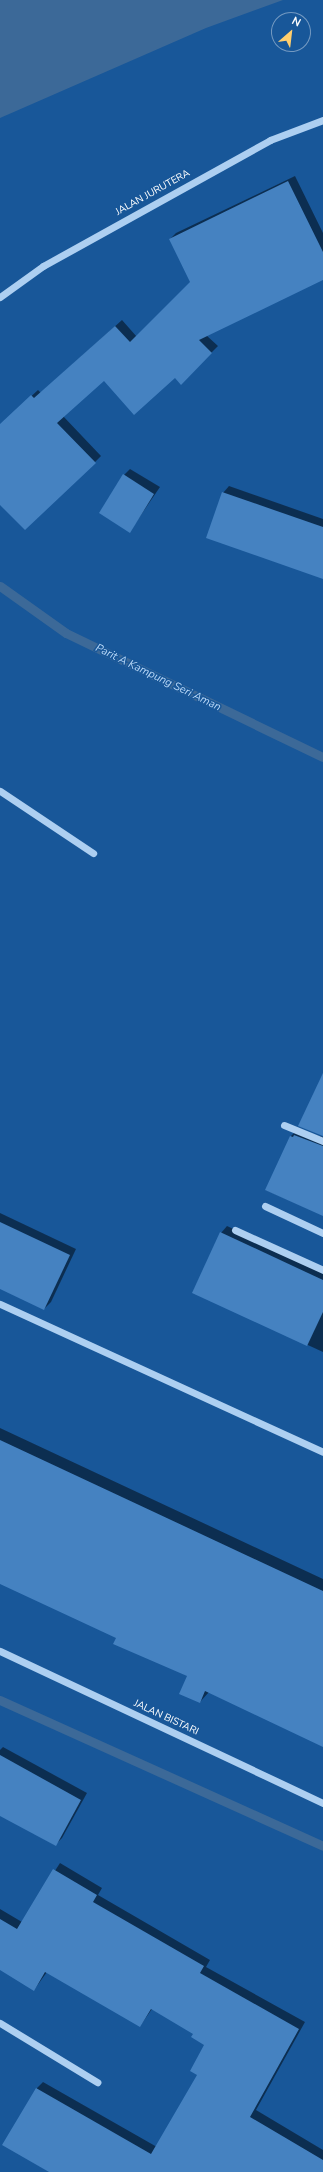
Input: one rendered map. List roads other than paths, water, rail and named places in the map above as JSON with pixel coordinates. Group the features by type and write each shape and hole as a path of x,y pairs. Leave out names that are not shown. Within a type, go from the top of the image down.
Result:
{"street":[{"name":"JALAN JURUTERA","path":"0,297 43,266 270,140 323,120"},
{"path":"0,791 93,853"},
{"path":"284,1125 323,1140"},
{"path":"265,1206 323,1233"},
{"path":"235,1230 323,1270"},
{"path":"0,1304 323,1452"},
{"name":"JALAN BISTARI","path":"0,1651 323,1803"},
{"path":"0,2023 97,2082"}],"water":[{"path":"0,0 283,0 206,28 0,118"}],"waterway":[{"name":"Parit A Kampung Seri Aman","path":"0,586 66,633 323,757"},
{"path":"0,1700 323,1846"}]}
